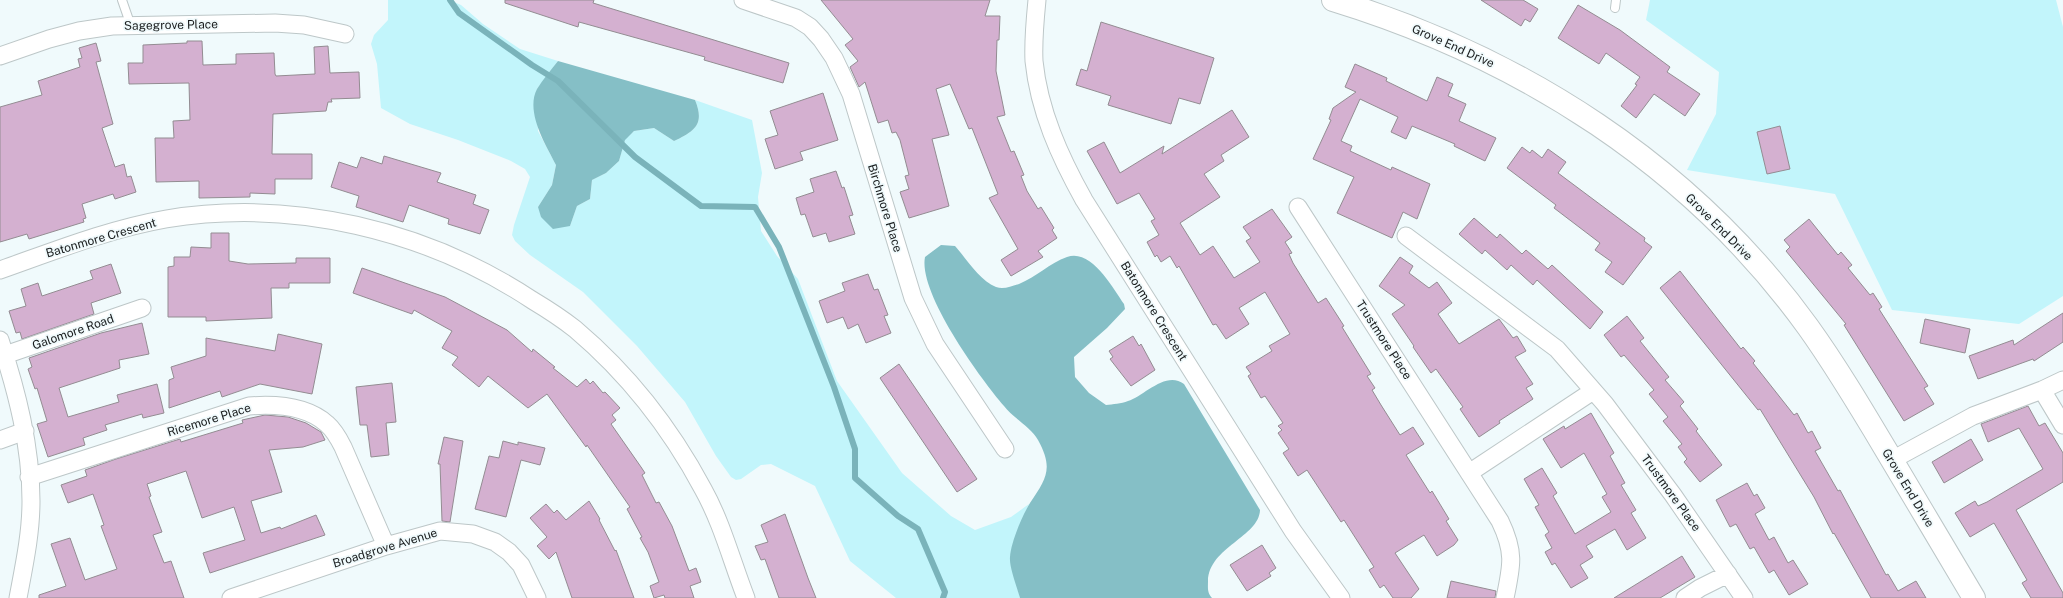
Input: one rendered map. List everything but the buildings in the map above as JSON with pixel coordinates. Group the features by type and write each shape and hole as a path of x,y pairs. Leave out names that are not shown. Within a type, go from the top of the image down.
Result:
{"street":[{"name":"Birchmore Place","path":"743,0 790,16 810,27 821,39 834,58 851,94 912,298 934,344 1005,449"},
{"name":"Batonmore Crescent","path":"1037,0 1034,60 1046,118 1060,156 1084,200 1289,524 1341,598"},
{"name":"Grove End Drive","path":"1333,0 1360,4 1450,43 1512,72 1572,106 1618,137 1668,177 1723,227 1766,275 1806,325 1837,369 1974,598"},
{"name":"Sagegrove Place","path":"0,56 48,39 79,31 131,26 275,23 304,25 345,34"},
{"name":"Trustmore Place","path":"1298,207 1500,520 1509,539 1512,556 1504,598"},
{"name":"Batonmore Crescent","path":"0,270 136,225 167,219 225,213 287,215 336,220 369,227 412,240 466,261 511,286 574,329 609,362 646,403 669,434 704,489 717,519 746,598"},
{"name":"Trustmore Place","path":"1406,236 1557,349 1593,391 1673,495 1744,598"},
{"name":"Galomore Road","path":"18,598 28,540 31,501 30,477 24,431 15,387 2,348 142,308"},
{"path":"1892,460 1973,416 2042,390 2063,380"},
{"path":"2042,390 2063,425"},
{"path":"1470,473 1593,391"},
{"name":"Ricemore Place","path":"30,477 249,406 272,404 299,410 316,417 327,424 336,434 386,546"},
{"path":"0,440 24,431"},
{"name":"Broadgrove Avenue","path":"232,598 386,546 440,531 473,534 496,542 509,552 521,565 537,598"},
{"path":"1685,598 1700,588 1728,574"}],"lane":[{"path":"122,0 131,26"}],"shaded area":[{"path":"388,0 449,0 461,5 483,24 520,49 558,61 537,89 538,131 556,165 552,185 538,207 570,226 577,206 590,199 592,180 606,173 619,161 625,139 634,131 654,128 674,141 688,134 693,130 698,121 698,108 695,100 752,120 762,173 758,197 761,231 777,256 798,279 837,381 902,473 951,516 975,530 1011,517 1029,504 1018,530 1010,558 1020,598 896,598 850,561 815,486 771,464 761,465 741,479 736,480 731,477 716,456 685,402 637,346 583,292 530,255 515,241 512,235 514,225 530,177 525,169 511,161 458,140 410,124 381,108 377,64 371,44 374,35 388,20"},
{"path":"1650,0 2056,0 2063,27 2063,296 2019,324 1892,310 1835,194 1687,170 1716,114 1719,72 1646,20"},
{"path":"558,61 695,100 699,115 696,126 693,130 674,141 654,128 634,131 625,140 619,161 606,173 592,180 590,199 577,206 570,226 553,229 541,217 538,207 552,185 556,165 538,128 535,118 534,98 537,89 544,78"},
{"path":"941,245 955,246 978,274 990,284 999,288 1019,284 1067,257 1076,256 1084,258 1093,264 1107,280 1124,304 1125,309 1107,328 1074,357 1075,377 1089,393 1106,405 1128,401 1155,385 1170,380 1184,384 1260,510 1258,519 1252,528 1216,559 1210,569 1208,588 1209,594 1212,598 1020,598 1010,561 1011,551 1017,529 1044,480 1047,466 1046,459 1035,435 1008,410 993,393 967,356 941,313 931,292 925,273 925,257"}],"waterway":[{"path":"450,0 459,13 532,65 558,81 635,157 701,206 755,207 779,247 834,387 855,449 855,478 898,516 918,529 945,592 943,598"}]}
